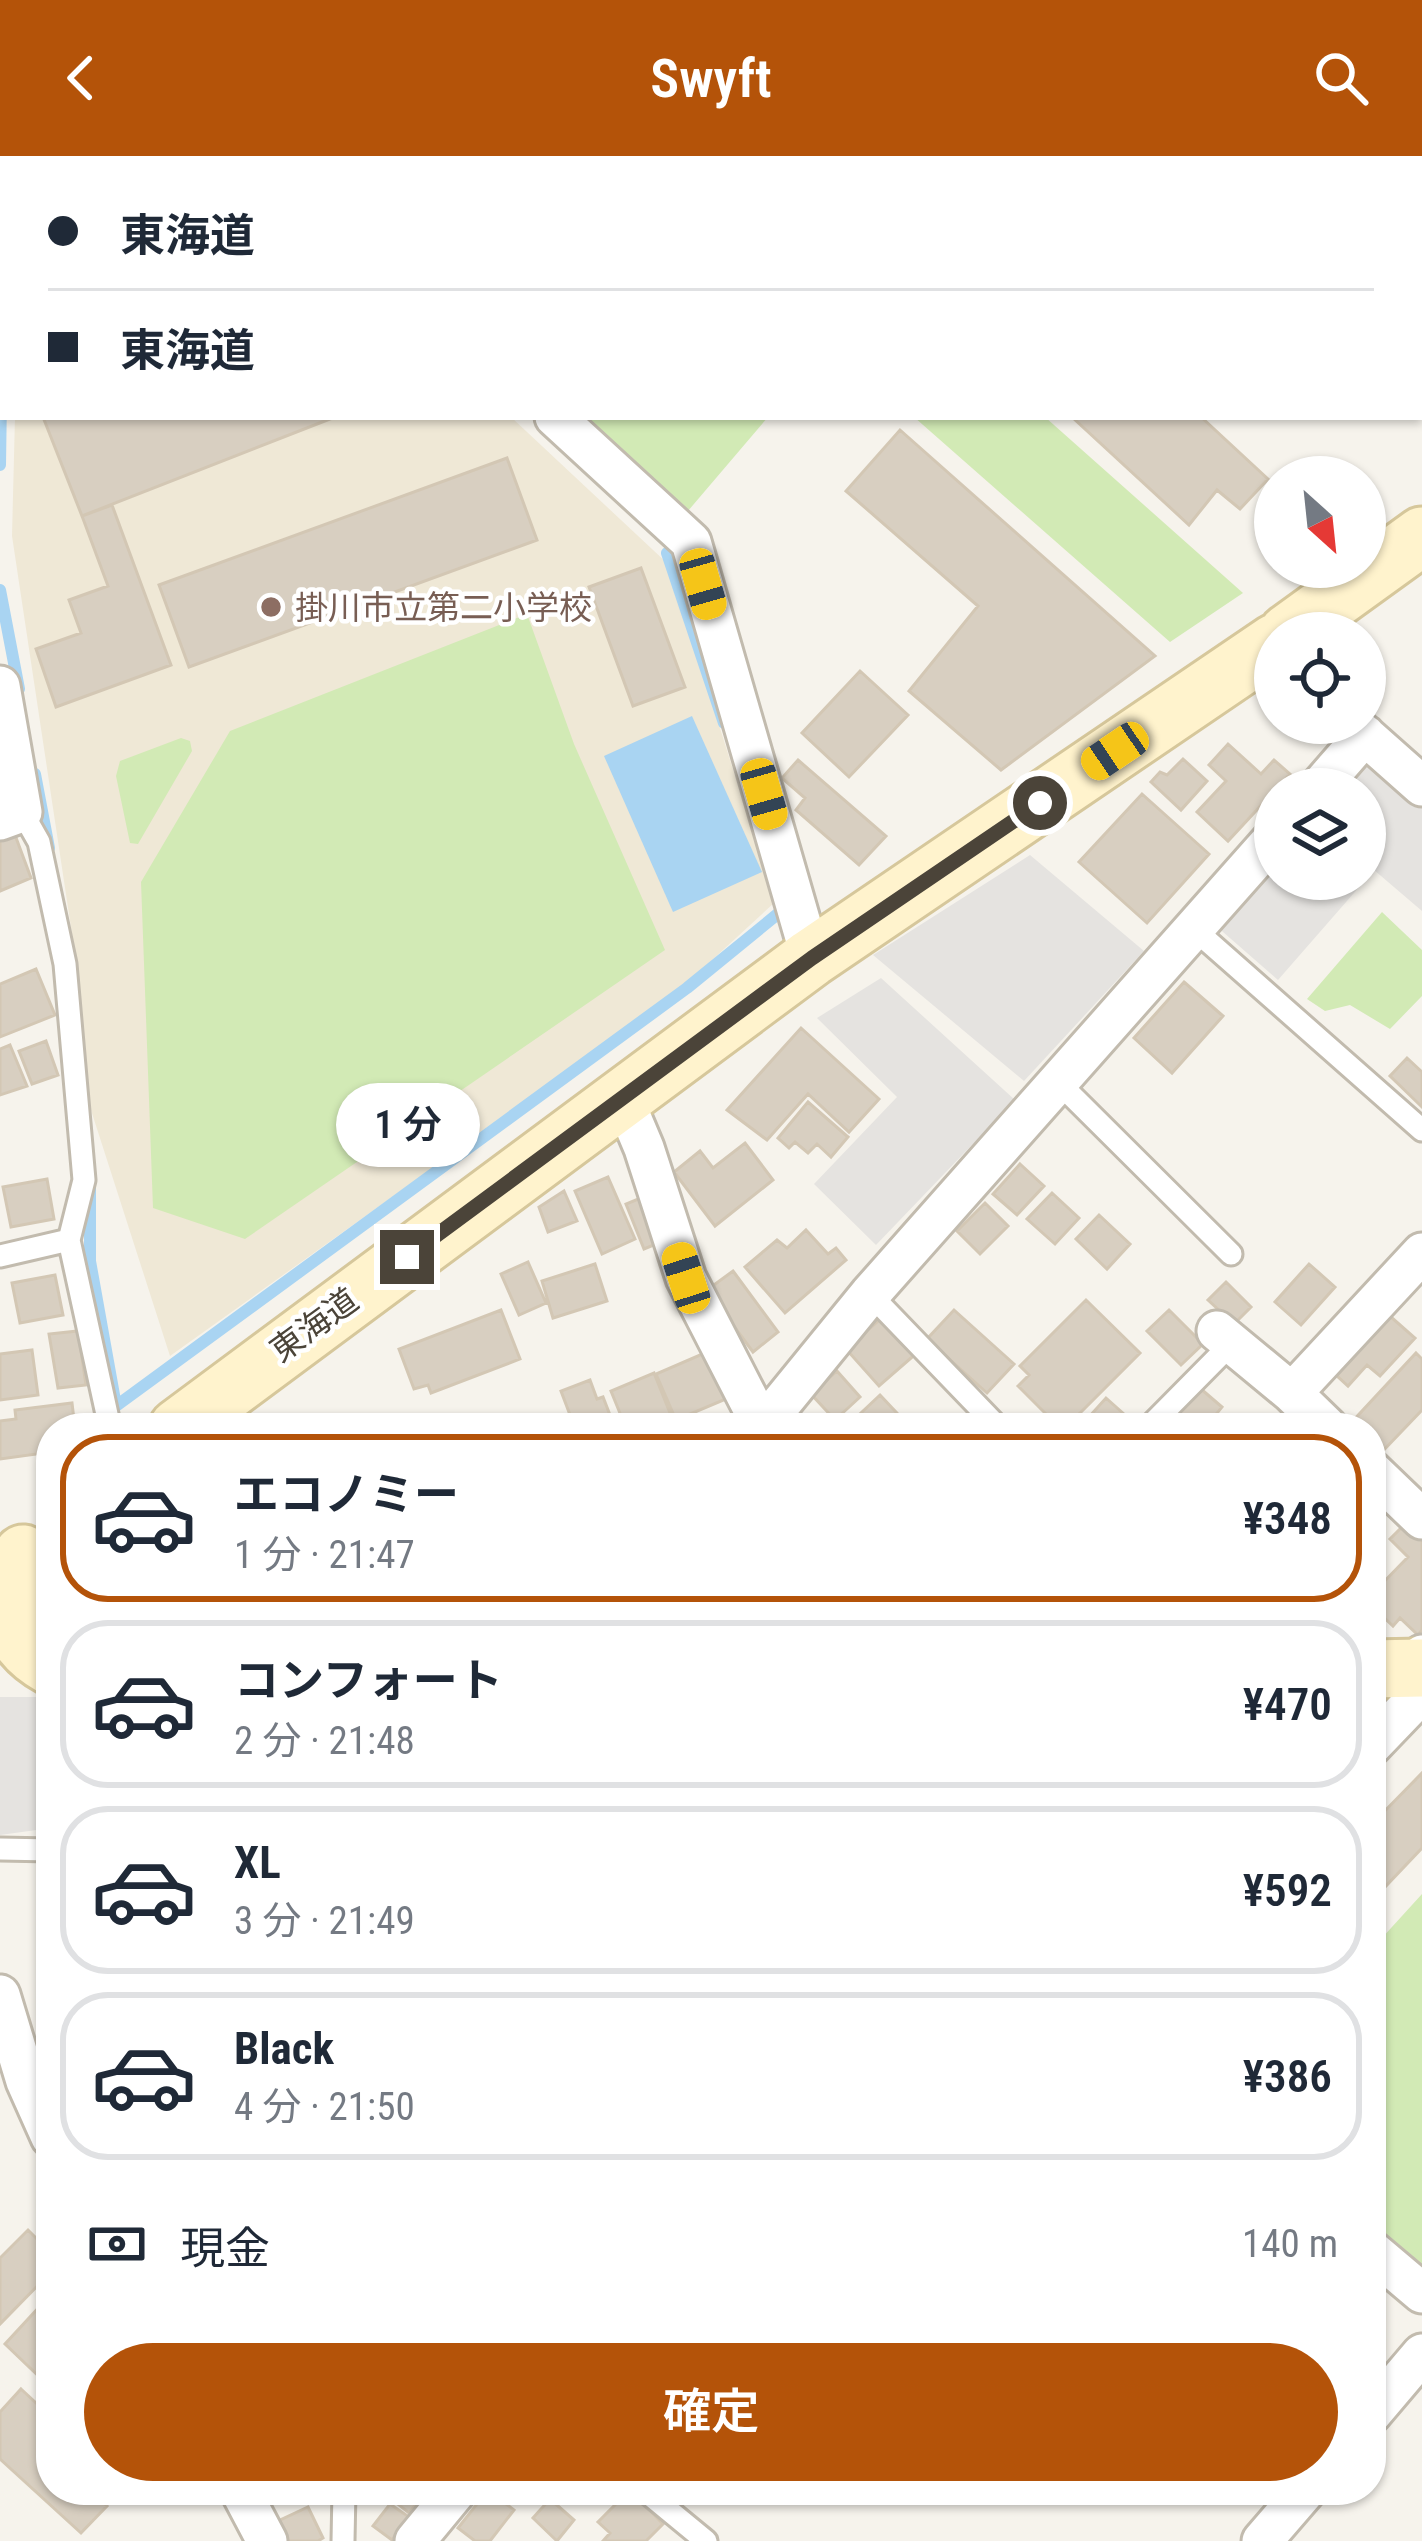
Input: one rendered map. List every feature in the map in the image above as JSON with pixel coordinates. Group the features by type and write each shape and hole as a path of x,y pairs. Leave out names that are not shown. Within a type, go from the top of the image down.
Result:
{"main road":[{"name":"東海道","path":"1320,612 1422,536"},
{"name":"東海道","path":"198,1413 812,958 1254,660"},
{"path":"25,1553 10,1576 9,1618 36,1657"},
{"path":"0,1660 36,1665"}],"street":[{"path":"558,420 691,542 812,958"},
{"path":"0,686 11,816"},
{"path":"1375,744 1422,786"},
{"path":"774,1413 870,1294 1254,861"},
{"path":"623,1098 686,1278 756,1413"},
{"path":"1292,1393 1422,1253"},
{"path":"1225,1337 1313,1413"},
{"path":"1386,1484 1422,1519"},
{"path":"1386,1730 1417,1698 1406,1665"},
{"path":"0,1995 8,2060 26,2081 36,2103"},
{"path":"1386,2263 1422,2293"},
{"path":"1386,2396 1422,2354"},
{"path":"248,2505 267,2541"},
{"path":"415,2541 445,2505"},
{"path":"1262,2541 1293,2505"}],"lane":[{"path":"11,816 39,842 65,964 84,1180 69,1240 107,1413"},
{"path":"1194,929 1422,1130"},
{"path":"1058,1082 1231,1254"},
{"path":"0,1256 69,1240"},
{"path":"870,1294 985,1413"},
{"path":"1161,1413 1225,1337"},
{"path":"0,1849 36,1850"},
{"path":"343,2541 344,2505"},
{"path":"662,2505 706,2541"}],"shaded area":[{"path":"15,420 514,420 668,564 775,902 674,995 170,1356 90,1107 75,954 12,536"},
{"path":"1366,752 1384,768 1352,768"},
{"path":"1386,770 1422,801 1422,911 1386,880"},
{"path":"1030,855 1144,951 1024,1081 873,955"},
{"path":"1254,880 1254,900 1348,900 1278,980 1215,925"},
{"path":"881,978 1015,1100 876,1245 814,1184 897,1097 817,1018"},
{"path":"0,1697 36,1697 36,1830 0,1835"}],"green space":[{"path":"581,420 765,420 682,518"},
{"path":"917,420 1048,420 1243,593 1170,642"},
{"path":"527,614 574,744 665,950 245,1239 153,1208 141,882 230,731"},
{"path":"181,738 190,741 192,751 138,844 130,843 116,776 120,761"},
{"path":"1382,912 1422,950 1422,996 1390,1029 1350,1005 1325,1011 1307,999"},
{"path":"1422,1894 1422,2276 1386,2244 1386,1934"}],"water":[{"path":"692,716 762,872 673,912 604,756"}],"building":[{"path":"44,420 327,420 82,516"},
{"path":"1075,420 1204,420 1254,466 1254,494 1240,509 1217,490 1189,525"},
{"path":"900,430 1155,656 1001,770 909,691 978,606 846,491"},
{"path":"507,458 537,540 189,667 159,585"},
{"path":"112,505 171,665 56,707 36,649 81,633 69,600 108,586 82,516"},
{"path":"641,568 685,687 633,706 589,587"},
{"path":"860,671 908,715 849,777 802,733"},
{"path":"1228,744 1254,768 1254,813 1228,841 1197,812 1226,781 1209,765"},
{"path":"1183,759 1207,781 1181,810 1151,782 1160,772 1167,775"},
{"path":"798,760 886,836 859,865 796,810 805,798 782,778"},
{"path":"1142,794 1209,854 1147,923 1079,862"},
{"path":"15,835 31,878 0,891 0,840"},
{"path":"36,969 55,1015 0,1037 0,984"},
{"path":"1184,982 1223,1016 1172,1073 1134,1038"},
{"path":"801,1028 879,1099 849,1132 808,1094 767,1140 727,1110"},
{"path":"46,1041 58,1075 32,1084 19,1051"},
{"path":"10,1045 27,1086 0,1095 0,1049"},
{"path":"1407,1058 1422,1072 1422,1107 1390,1076"},
{"path":"808,1102 848,1137 831,1157 817,1144 808,1153 795,1142 789,1148 778,1138"},
{"path":"745,1143 773,1180 715,1226 674,1172 700,1151 713,1168"},
{"path":"1020,1164 1044,1186 1017,1215 993,1194"},
{"path":"608,1177 635,1239 602,1254 575,1191"},
{"path":"47,1179 54,1219 11,1227 3,1187"},
{"path":"564,1191 577,1221 548,1232 539,1207"},
{"path":"1052,1193 1079,1218 1055,1244 1027,1219"},
{"path":"648,1195 666,1240 644,1249 626,1204"},
{"path":"985,1203 1008,1226 980,1254 957,1231"},
{"path":"1099,1215 1130,1244 1107,1269 1076,1239"},
{"path":"806,1230 828,1254 836,1248 846,1260 785,1313 745,1267 777,1240 787,1248"},
{"path":"528,1262 546,1303 519,1315 501,1274"},
{"path":"595,1264 607,1301 553,1318 542,1281"},
{"path":"1309,1264 1335,1287 1301,1325 1275,1302"},
{"path":"733,1271 778,1332 753,1352 707,1290"},
{"path":"55,1275 63,1315 20,1323 12,1283"},
{"path":"1226,1282 1251,1307 1234,1324 1208,1300"},
{"path":"1086,1300 1140,1353 1080,1413 1045,1413 1018,1386 1029,1375 1020,1366"},
{"path":"501,1310 520,1359 431,1393 428,1385 414,1389 399,1349"},
{"path":"954,1310 1014,1364 987,1393 927,1339"},
{"path":"1169,1310 1203,1344 1181,1365 1147,1331"},
{"path":"1383,1310 1415,1338 1380,1376 1367,1365 1348,1386 1324,1364"},
{"path":"886,1314 919,1351 879,1386 846,1349"},
{"path":"78,1331 86,1385 58,1388 49,1334"},
{"path":"32,1350 38,1395 0,1400 0,1354"},
{"path":"707,1352 726,1399 693,1413 673,1413 656,1374"},
{"path":"1416,1353 1422,1359 1422,1410 1386,1448 1386,1413 1360,1413"},
{"path":"837,1371 860,1397 843,1413 829,1413 811,1394"},
{"path":"654,1373 670,1413 620,1413 611,1391"},
{"path":"590,1380 609,1413 569,1413 561,1391"},
{"path":"1194,1383 1222,1407 1217,1413 1169,1413"},
{"path":"880,1395 897,1413 861,1413"},
{"path":"1106,1398 1123,1413 1092,1413"},
{"path":"72,1403 73,1413 36,1413 36,1454 0,1459 0,1421 16,1419 15,1410"},
{"path":"1409,1520 1422,1532 1422,1630 1418,1635 1400,1618 1393,1626 1386,1619 1386,1580 1408,1557 1390,1539"},
{"path":"1422,1773 1422,1848 1386,1886 1386,1810"},
{"path":"28,2230 36,2238 36,2287 0,2324 0,2258"},
{"path":"36,2310 36,2374 5,2344"},
{"path":"21,2389 36,2403 36,2492 0,2459 0,2412"},
{"path":"50,2505 106,2505 81,2533"},
{"path":"389,2505 409,2517 392,2540 373,2526"},
{"path":"476,2505 508,2505 514,2510 490,2541 475,2541 458,2528"},
{"path":"545,2505 557,2505 574,2520 557,2541 533,2518"},
{"path":"615,2505 645,2505 663,2524 646,2541 603,2541 610,2533 598,2522"},
{"path":"308,2507 323,2538 285,2541 276,2522"}],"waterway":[{"path":"0,465 1,420"},
{"path":"667,553 724,723"},
{"path":"0,590 19,689"},
{"path":"35,774 49,848"},
{"path":"90,1183 90,1261 116,1406 687,988 785,908 783,902"}],"place":[{"name":"掛川市立第二小学校","path":"271,607"}],"route":[{"path":"407,1257 812,958 1040,803"}]}
